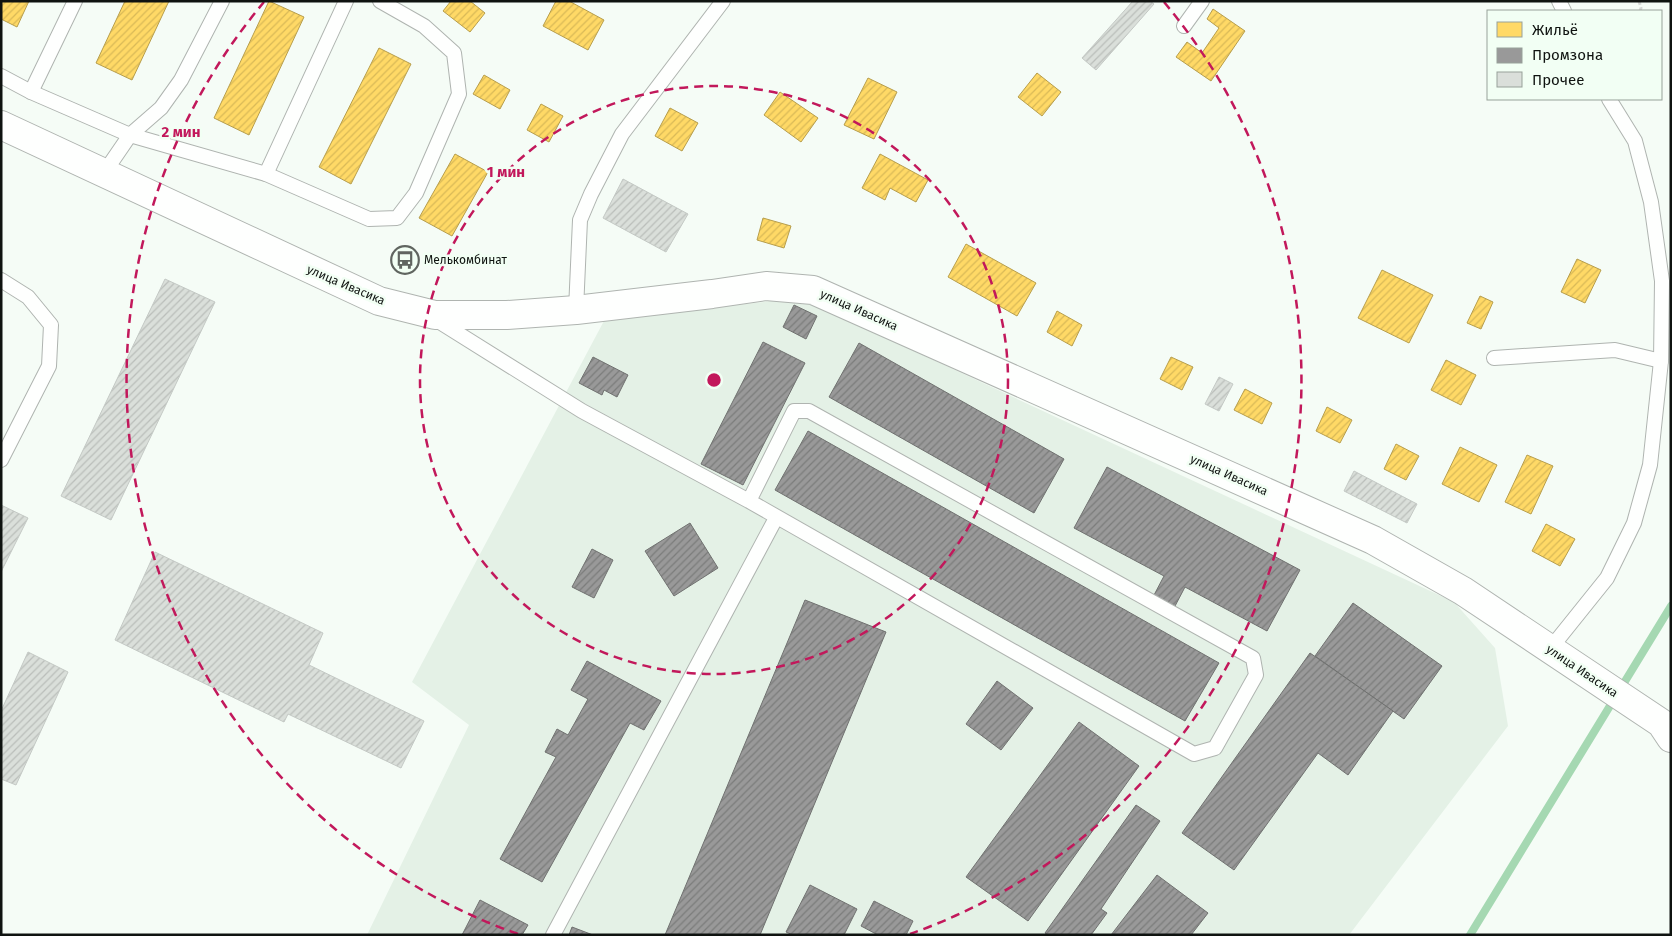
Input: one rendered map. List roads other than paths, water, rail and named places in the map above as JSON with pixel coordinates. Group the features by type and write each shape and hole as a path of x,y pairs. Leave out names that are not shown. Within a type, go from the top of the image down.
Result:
{"main road":[{"name":"улица Ивасика","path":"1,126 379,301 434,316 507,315 576,310 766,286 813,290 1373,540 1463,591 1550,649 1666,731"}],"lane":[{"path":"31,92 75,1"},
{"path":"104,173 130,135 161,108 181,80 222,1"},
{"path":"266,174 346,1"},
{"path":"1,76 31,92 130,135 266,174 369,219 397,218 416,193 459,94 454,53 424,26 380,1"},
{"path":"576,310 580,220 591,194 622,134 723,1"},
{"path":"1184,26 1202,1"},
{"path":"1550,649 1607,578 1634,523 1650,466 1661,361 1662,281 1651,202 1635,140 1611,100"},
{"path":"1,280 28,297 51,325 49,366 1,460"},
{"path":"424,313 582,411 749,501 1194,754 1215,748 1256,675 1254,658 809,411 794,411 749,501"},
{"path":"1494,358 1615,350 1661,361"},
{"path":"553,935 776,518"}],"waterway":[{"path":"1470,935 1671,606"}],"place":[{"name":"Мелькомбинат","path":"405,260"}]}
